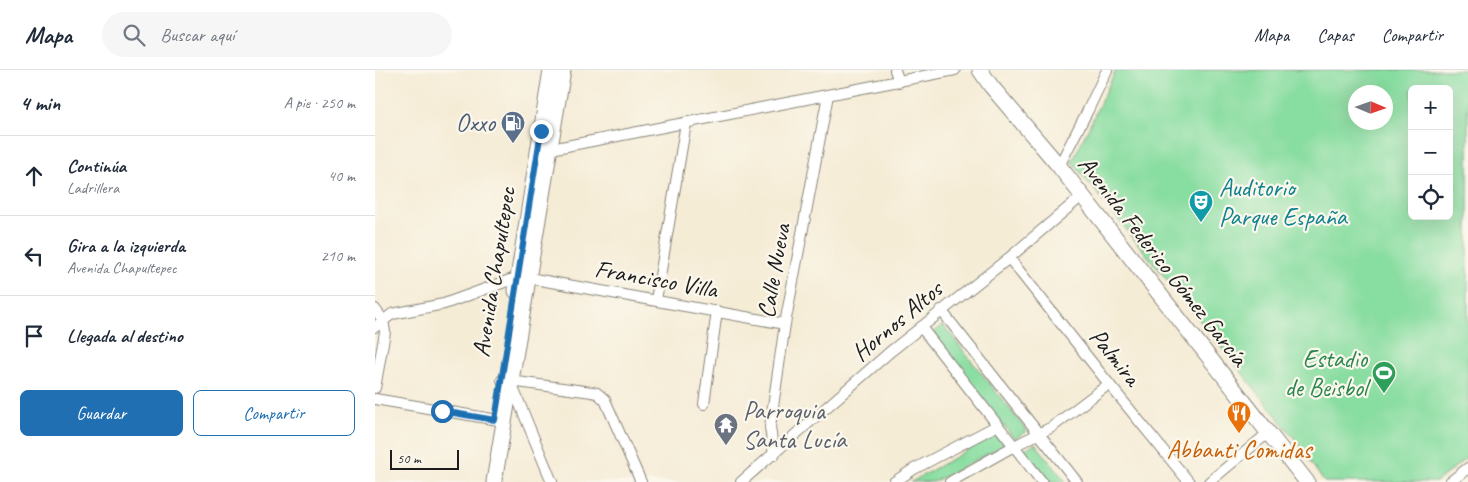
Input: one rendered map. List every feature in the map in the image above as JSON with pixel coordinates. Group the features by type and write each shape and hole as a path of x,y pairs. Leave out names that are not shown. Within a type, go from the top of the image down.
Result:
{"main road":[{"name":"Avenida Federico Gómez García","path":"980,70 991,86 1059,166 1307,482"},
{"path":"544,151 556,111 551,102 555,71"},
{"name":"Avenida Chapultepec","path":"485,482 500,420 544,151 555,71"},
{"path":"494,482 500,420"}],"street":[{"path":"895,70 899,82"},
{"path":"544,151 955,70"},
{"path":"1059,166 1107,70"},
{"name":"Calle Nueva","path":"774,455 770,427 785,324 828,95"},
{"path":"656,300 686,124"},
{"name":"Hornos Altos","path":"741,482 891,351 1009,258 1082,196"},
{"name":"Palmira","path":"1009,258 1189,482"},
{"path":"379,323 396,312 457,301 523,278"},
{"name":"Francisco Villa","path":"523,278 785,324"},
{"path":"375,309 379,323 385,332 385,341 375,388"},
{"path":"941,310 1077,482"},
{"path":"704,404 717,311"},
{"path":"921,327 1042,482"},
{"path":"506,380 551,482"},
{"path":"506,380 592,392 601,396 605,400 641,482"},
{"path":"950,482 1052,427 1109,384"},
{"path":"375,399 500,420"},
{"path":"894,482 914,469 998,425"},
{"path":"1209,482 1268,434"},
{"path":"1450,482 1468,468"}],"green space":[{"path":"1116,70 1468,70 1468,457 1436,482 1324,482 1292,435 1072,162"},
{"path":"943,325 1027,431 1014,439 933,333"},
{"path":"996,434 1005,445 934,482 911,482"},
{"path":"1035,443 1066,482 1050,482 1024,450"}],"place":[{"name":"Oxxo","path":"513,144"},
{"name":"Auditorio Parque España","path":"1201,223"},
{"name":"Estadio de Beisbol","path":"1384,394"},
{"name":"Abbanti Comidas","path":"1239,434"},
{"name":"Parroquia Santa Lucía","path":"726,446"}],"route":[{"path":"442,411 495,420 541,131"}]}
